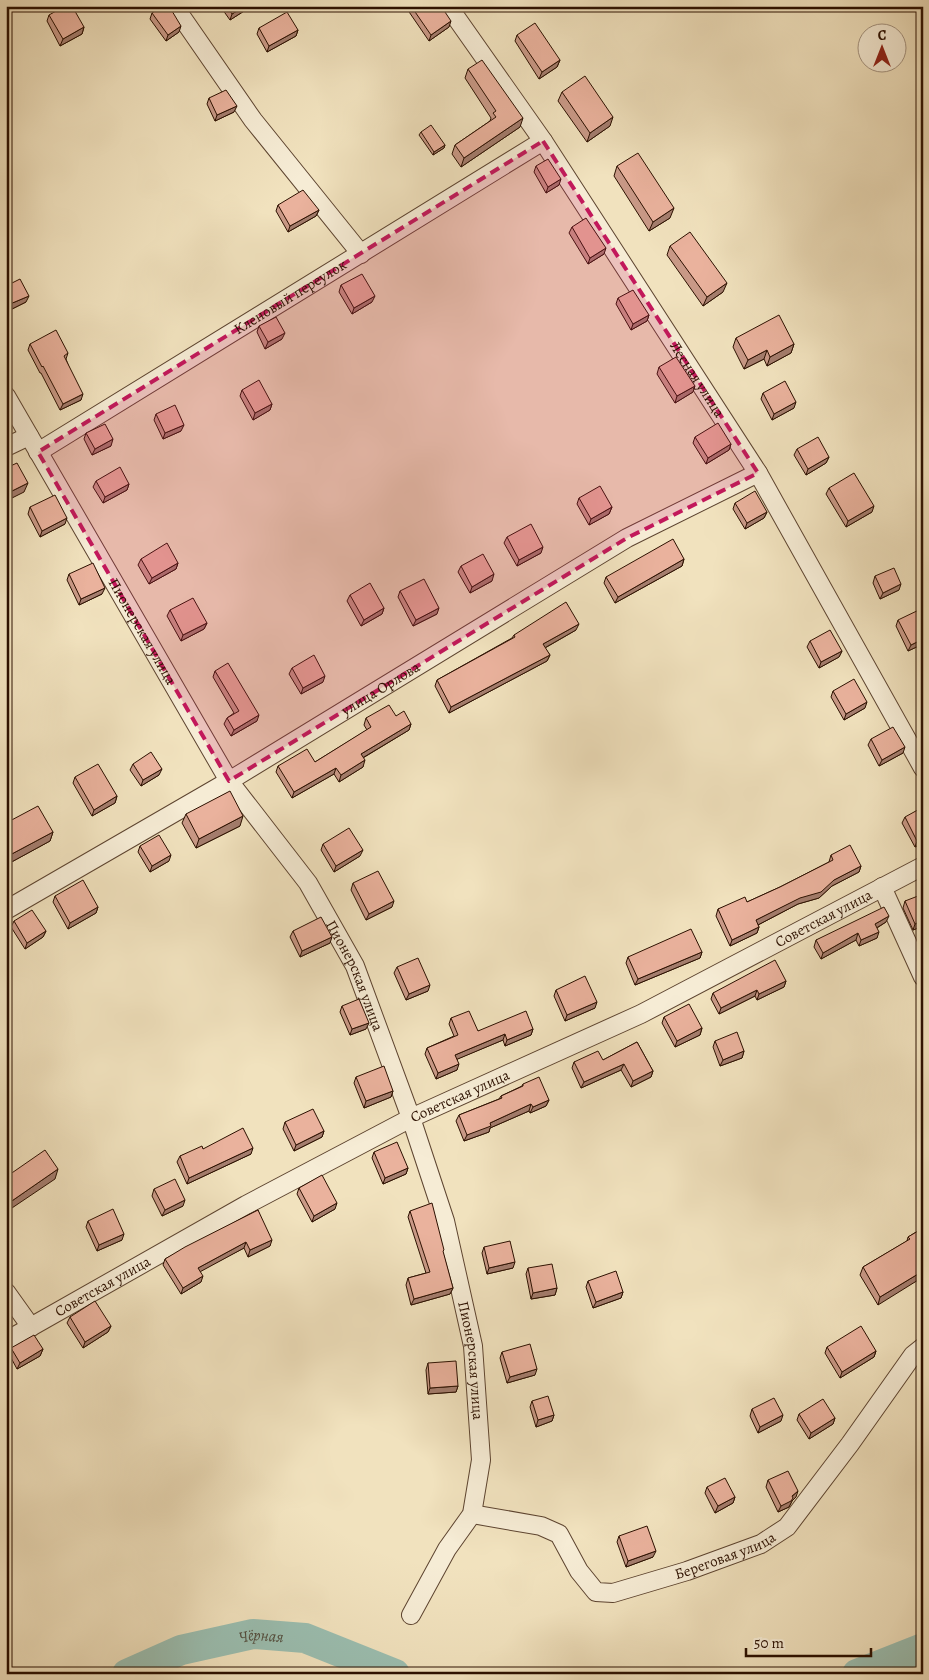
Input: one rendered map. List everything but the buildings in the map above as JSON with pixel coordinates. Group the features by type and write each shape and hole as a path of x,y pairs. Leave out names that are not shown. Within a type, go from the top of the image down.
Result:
{"street":[{"path":"174,6 253,120 361,254"},
{"name":"Лесная улица","path":"448,6 543,141 758,473 923,768"},
{"name":"Кленовый переулок","path":"38,452 543,141"},
{"name":"Пионерская улица","path":"6,396 229,781 308,883 356,966 411,1118 445,1221 473,1346 481,1460 472,1514 447,1549 411,1615"},
{"path":"6,447 29,436"},
{"name":"улица Орлова","path":"6,910 229,781 627,538 758,473"},
{"name":"Советская улица","path":"6,1341 246,1205 411,1118 641,1014 923,866"},
{"path":"882,887 923,977"},
{"path":"6,1292 31,1327"},
{"name":"Береговая улица","path":"472,1514 541,1526 559,1534 579,1571 596,1592 613,1593 687,1571 761,1544 787,1527 850,1444 913,1355 923,1347"}],"highlighted area":[{"path":"543,141 758,473 627,538 229,781 38,452"}],"waterway":[{"name":"Чёрная","path":"127,1674 181,1650 253,1634 305,1638 395,1674"},
{"name":"Чёрная","path":"857,1674 923,1648"}]}
